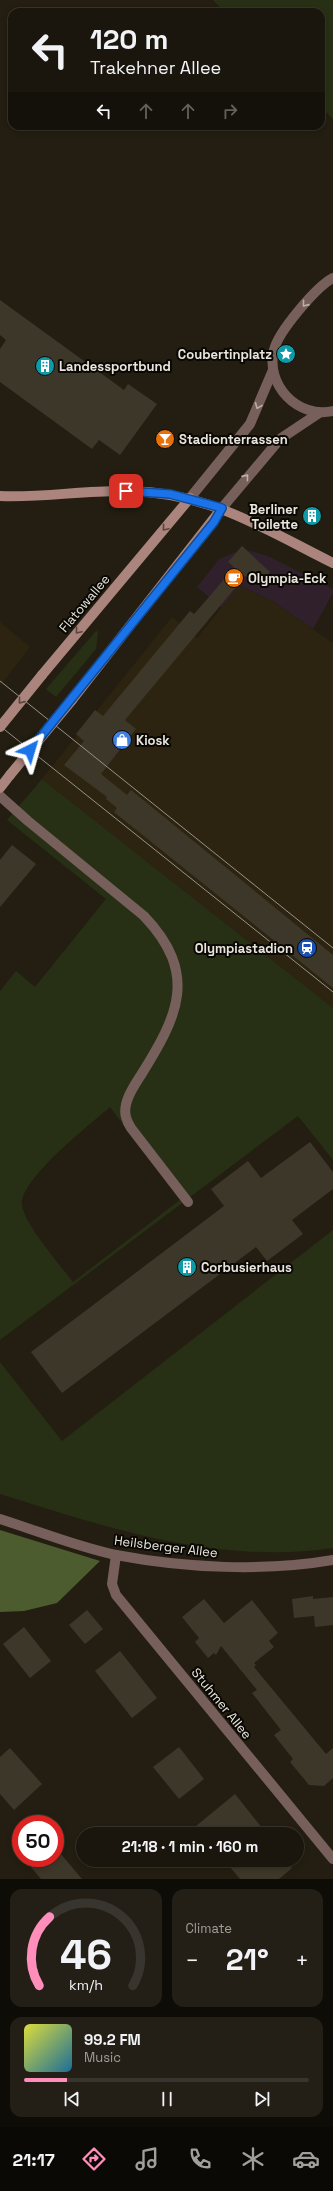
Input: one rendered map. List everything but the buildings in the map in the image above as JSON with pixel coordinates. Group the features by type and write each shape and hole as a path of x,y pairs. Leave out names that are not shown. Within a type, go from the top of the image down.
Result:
{"main road":[{"path":"0,496 126,491 170,494 190,498 242,516 333,563"},
{"name":"Flatowallee","path":"0,727 190,498"},
{"path":"0,788 214,522 222,508"}],"street":[{"path":"190,498 250,424 273,370 274,351 281,334 319,287 333,278"},
{"path":"273,370 280,388 292,402 301,408 320,413 333,412"},
{"path":"222,508 280,439 320,413"},
{"path":"0,796 28,821 144,916 156,928 168,947 178,983 177,1005 166,1035 131,1091 125,1116 131,1128 188,1202"},
{"name":"Heilsberger Allee","path":"0,1519 116,1555 212,1566 299,1566 333,1560"},
{"name":"Stuhmer Allee","path":"116,1555 112,1584 116,1595 333,1859"}],"shaded area":[{"name":"Olympia-Eck","path":"242,546 247,550 268,556 333,589 333,593 313,629 272,601 240,586 222,608 197,587 219,559 238,551"},
{"path":"239,586 272,601 333,643 333,1008 42,779 172,617 197,638"},
{"path":"0,622 30,647 0,686"}],"green space":[{"path":"213,0 333,0 333,119 325,111 325,8 221,8"},
{"path":"96,631 98,632 96,649 56,697 46,689"},
{"path":"42,779 333,1008 333,1160 298,1116 0,1340 0,991 16,971 35,987 106,899 7,820","holes":["110,1107 180,1200 73,1282 36,1234 22,1206 24,1195 31,1182 43,1168 57,1153"]},
{"path":"333,1230 333,1548 290,1552 248,1552 206,1547 123,1531 0,1494 0,1362 62,1441"},
{"path":"0,1530 100,1561 57,1603 24,1611 0,1612"}],"tram line":[{"path":"0,681 333,948"},
{"path":"0,726 333,992"}],"place":[{"name":"Coubertinplatz","path":"286,354"},
{"name":"Landessportbund","path":"45,366"},
{"name":"Stadionterrassen","path":"165,439"},
{"name":"Berliner Toilette","path":"312,516"},
{"name":"Olympia-Eck","path":"234,578"},
{"name":"Kiosk","path":"122,740"},
{"name":"Olympiastadion","path":"307,948"},
{"name":"Corbusierhaus","path":"187,1267"}],"route":[{"path":"30,750 72,700 123,634 214,522 222,508 190,498 170,494 126,491"}]}
